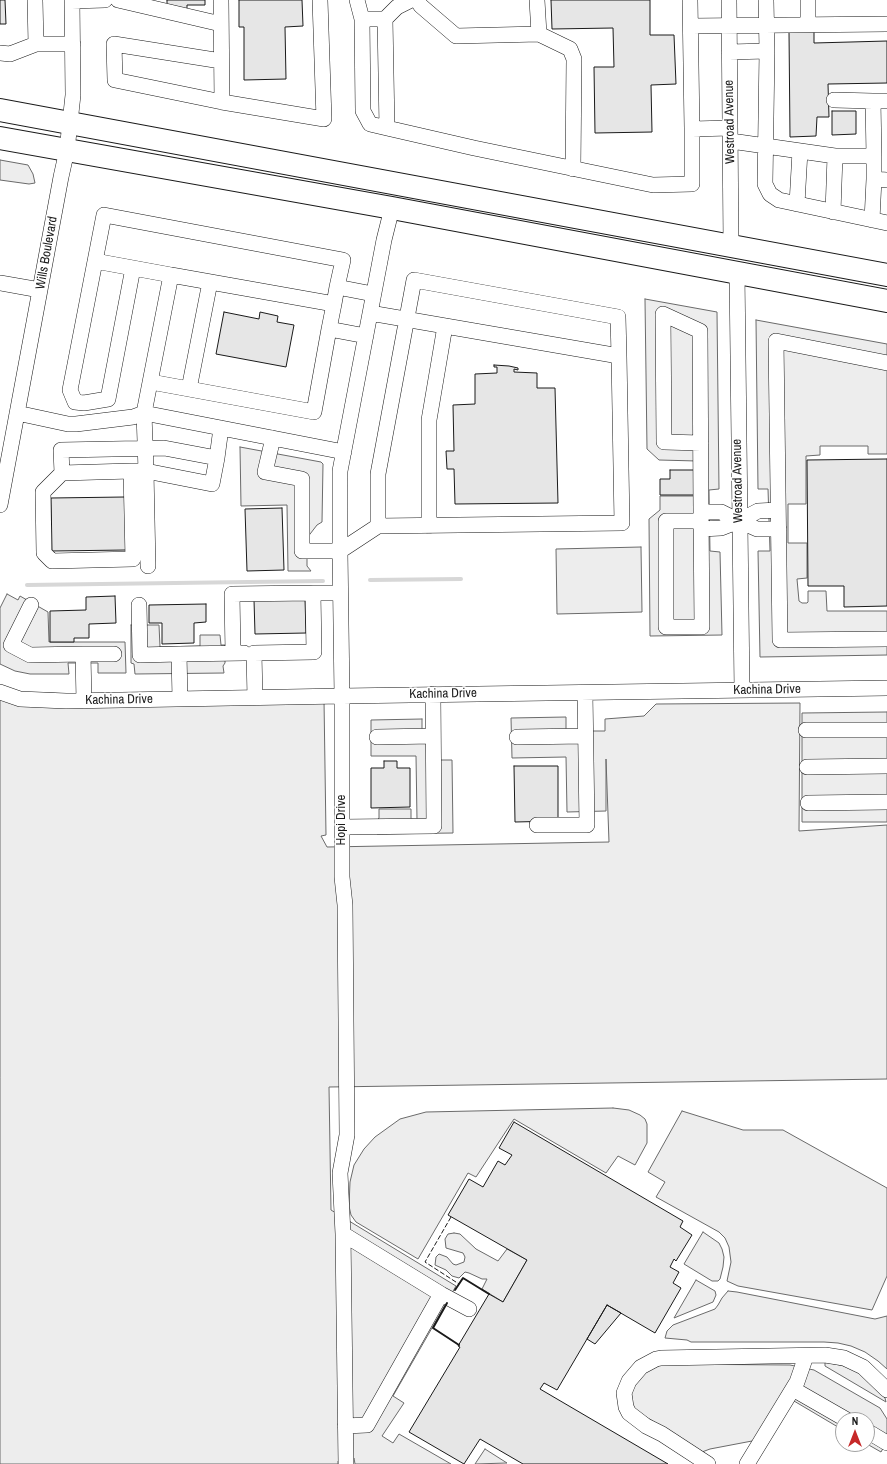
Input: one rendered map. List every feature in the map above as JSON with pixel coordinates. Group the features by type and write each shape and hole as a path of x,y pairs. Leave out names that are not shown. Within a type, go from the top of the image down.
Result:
{"highway":[{"path":"0,110 887,275"},
{"path":"0,138 392,208 887,301"}],"street":[{"path":"35,0 36,44"},
{"path":"72,0 105,0"},
{"name":"Wills Boulevard","path":"0,505 67,150 73,95 72,0"},
{"path":"118,0 155,4 221,24"},
{"path":"221,0 222,102"},
{"path":"221,61 114,44 115,80 222,102 324,120 320,0"},
{"path":"357,0 362,19 363,111 370,124 573,169 653,185 692,184 690,0"},
{"path":"362,19 385,19 397,7 410,0"},
{"path":"417,0 421,6 456,36 539,34 570,49 574,59 573,169"},
{"path":"537,0 539,34"},
{"name":"Westroad Avenue","path":"729,0 731,245"},
{"path":"766,0 767,52 765,184 770,194 779,200 887,223"},
{"path":"808,0 808,25"},
{"path":"385,19 387,128"},
{"path":"690,26 887,24"},
{"path":"0,53 10,54 36,44 73,44"},
{"path":"730,52 767,52"},
{"path":"834,100 880,101 874,156 880,180 872,220"},
{"path":"692,129 730,135 765,146 835,156 874,156"},
{"path":"797,204 800,151"},
{"path":"833,212 835,156"},
{"name":"Hopi Drive","path":"346,1464 343,1234 340,1173 347,1135 344,905 342,877 340,471 373,294 392,208"},
{"path":"133,268 108,399 79,404 75,402 70,390 104,215 343,260 314,412 151,382"},
{"path":"95,261 334,304"},
{"name":"Westroad Avenue","path":"736,272 742,690"},
{"path":"148,566 144,413 171,275"},
{"path":"273,438 265,472 302,479 302,551 340,551 378,526 622,523 618,317 414,280 378,474 378,526"},
{"path":"189,389 210,282"},
{"path":"0,283 40,290"},
{"path":"337,287 373,294"},
{"path":"370,313 619,356"},
{"path":"701,443 664,442 663,314 700,330 701,443 701,520 702,627 666,627 666,520 701,520 721,528 758,511 778,510"},
{"path":"429,526 429,420 445,326"},
{"path":"329,328 366,336"},
{"path":"887,363 776,341 780,640 887,639"},
{"path":"17,413 68,424 133,417 144,413 344,452"},
{"path":"131,471 133,559 52,561 44,552 43,492 62,473 131,471 146,471 212,484 221,428"},
{"path":"62,473 61,450 164,448 217,458"},
{"path":"739,521 757,529 779,529"},
{"path":"139,605 140,655 314,652 313,593"},
{"path":"233,653 232,594 340,593"},
{"path":"31,605 11,645 30,655 114,654"},
{"path":"254,653 255,698"},
{"path":"83,654 84,701"},
{"path":"179,654 180,699"},
{"name":"Kachina Drive","path":"0,692 20,699 84,701 433,694 887,688"},
{"path":"537,825 587,825 584,693"},
{"path":"342,827 434,826 433,694"},
{"path":"806,730 887,730"},
{"path":"377,737 433,736"},
{"path":"517,737 585,736"},
{"path":"807,767 887,766"},
{"path":"808,803 887,802"},
{"path":"343,1234 441,1294 469,1309"},
{"path":"345,1426 367,1425 441,1294"},
{"path":"708,1464 662,1434 646,1426 629,1413 626,1407 624,1393 629,1381 636,1371 649,1362 661,1358 825,1355 844,1358 863,1367 887,1390"},
{"path":"747,1464 797,1382 806,1356"},
{"path":"793,1389 835,1413"},
{"path":"875,1436 887,1443"}],"shaded area":[{"path":"0,160 28,165 33,174 35,183 29,184 0,180"},
{"path":"645,299 717,312 719,489 709,490 710,551 720,552 722,635 650,636 649,519 660,510 660,496 697,496 697,461 659,460 647,449"},
{"path":"756,320 887,344 887,454 868,454 868,446 820,446 820,455 806,456 806,504 788,504 788,543 807,543 807,578 797,579 799,601 802,603 808,602 808,591 826,591 827,611 887,611 887,655 760,657 758,551 770,551 768,489 758,489"},
{"path":"240,447 321,462 323,464 322,522 317,525 307,538 307,566 311,571 288,571 287,505 241,506"},
{"path":"641,547 642,612 557,614 556,549"},
{"path":"7,594 18,600 20,596 48,612 49,642 125,642 126,673 98,673 98,663 68,663 69,674 30,674 15,671 0,664 0,608"},
{"path":"131,625 159,625 160,647 200,646 200,635 220,635 221,645 225,645 225,663 223,666 224,673 135,674 134,664 131,663"},
{"path":"0,692 324,700 326,835 321,836 327,847 609,842 606,759 606,811 567,812 566,757 512,758 511,718 566,717 566,731 605,731 605,719 644,716 656,704 800,703 799,831 887,825 887,1079 329,1087 331,1210 456,1286 393,1396 404,1403 382,1436 393,1443 399,1434 451,1464 355,1464 354,1458 352,1461 338,1461 338,1464 0,1464"},
{"path":"887,712 887,822 802,822 802,713"},
{"path":"422,719 422,730 440,760 452,760 453,833 377,834 379,809 411,809 411,819 417,820 416,756 371,756 371,720"},
{"path":"613,1108 629,1110 640,1115 645,1119 647,1124 647,1143 635,1165 618,1156 606,1173 514,1119 476,1177 468,1173 418,1259 356,1222 351,1215 349,1206 350,1182 354,1165 364,1149 375,1137 400,1119 426,1112"},
{"path":"682,1111 743,1130 783,1130 887,1188 887,1276 872,1310 738,1286 727,1281 731,1262 729,1247 725,1238 719,1232 656,1197 665,1182 648,1172"},
{"path":"703,1232 719,1243 722,1249 724,1257 723,1267 720,1279 718,1281 712,1281 684,1264"},
{"path":"448,1234 460,1234 476,1249 498,1261 507,1249 527,1260 503,1302 482,1289 487,1279 482,1279 465,1272 459,1278 452,1276 446,1270 435,1265 436,1257 439,1254 447,1257 453,1264 456,1265 464,1262 465,1257 463,1253 446,1248 445,1239"},
{"path":"696,1280 715,1291 716,1295 713,1302 674,1318"},
{"path":"728,1291 875,1319 887,1316 887,1369 865,1352 851,1346 838,1343 691,1342 687,1340 665,1338 667,1331 673,1325 715,1309"},
{"path":"825,1362 845,1366 858,1372 874,1385 885,1398 886,1402 825,1366"},
{"path":"662,1364 790,1365 814,1370 880,1408 887,1419 887,1441 881,1452 875,1449 875,1412 835,1412 835,1425 794,1401 752,1441 710,1449 702,1452 635,1410 631,1403 630,1396 639,1379 646,1372"},
{"path":"485,1449 507,1463 475,1464"}],"building":[{"path":"0,0 5,0 6,24 0,24"},
{"path":"167,0 205,0 205,5 187,5 187,9 167,6"},
{"path":"239,0 302,0 303,26 285,27 286,79 244,80 244,27 239,27"},
{"path":"551,0 650,0 650,35 674,35 676,84 651,85 652,132 595,133 594,67 614,67 613,28 552,29"},
{"path":"814,31 814,43 887,41 887,83 828,84 829,117 817,117 816,136 790,137 789,32"},
{"path":"832,111 856,111 856,134 832,135"},
{"path":"224,312 259,319 260,312 278,316 277,322 294,325 286,367 216,354"},
{"path":"494,365 518,368 518,370 514,369 514,372 537,373 537,388 555,388 558,503 455,504 454,469 447,469 446,451 454,451 453,405 475,404 475,374 497,373 497,367 494,367"},
{"path":"887,459 887,606 844,607 844,586 808,586 807,460"},
{"path":"670,470 696,470 696,495 660,495 660,479 670,479"},
{"path":"125,497 126,550 52,551 51,498"},
{"path":"282,508 284,570 247,571 245,509"},
{"path":"115,596 116,623 89,624 89,638 74,638 74,642 50,642 50,611 86,610 86,597"},
{"path":"305,599 306,633 255,634 254,600"},
{"path":"206,604 206,622 194,623 194,643 162,644 162,623 149,623 149,605"},
{"path":"384,761 397,761 397,768 410,768 410,807 371,808 371,768 384,768"},
{"path":"514,766 558,766 558,821 515,822"},
{"path":"514,1122 683,1221 680,1227 692,1235 676,1261 674,1259 670,1267 679,1272 673,1283 681,1288 655,1333 607,1305 557,1390 544,1383 540,1389 668,1464 523,1464 480,1439 464,1464 409,1432 460,1347 458,1346 489,1294 503,1302 527,1260 448,1215 469,1179 483,1187 498,1161 505,1165 512,1155 499,1148"},
{"path":"607,1305 621,1313 595,1344 587,1339"}],"waterway":[{"path":"370,580 461,579"},
{"path":"27,585 323,581"}],"fence":[{"path":"451,1217 425,1262 459,1284"}],"wall":[{"path":"455,1290 463,1278 489,1294"},
{"path":"447,1303 433,1328 459,1345"}]}
